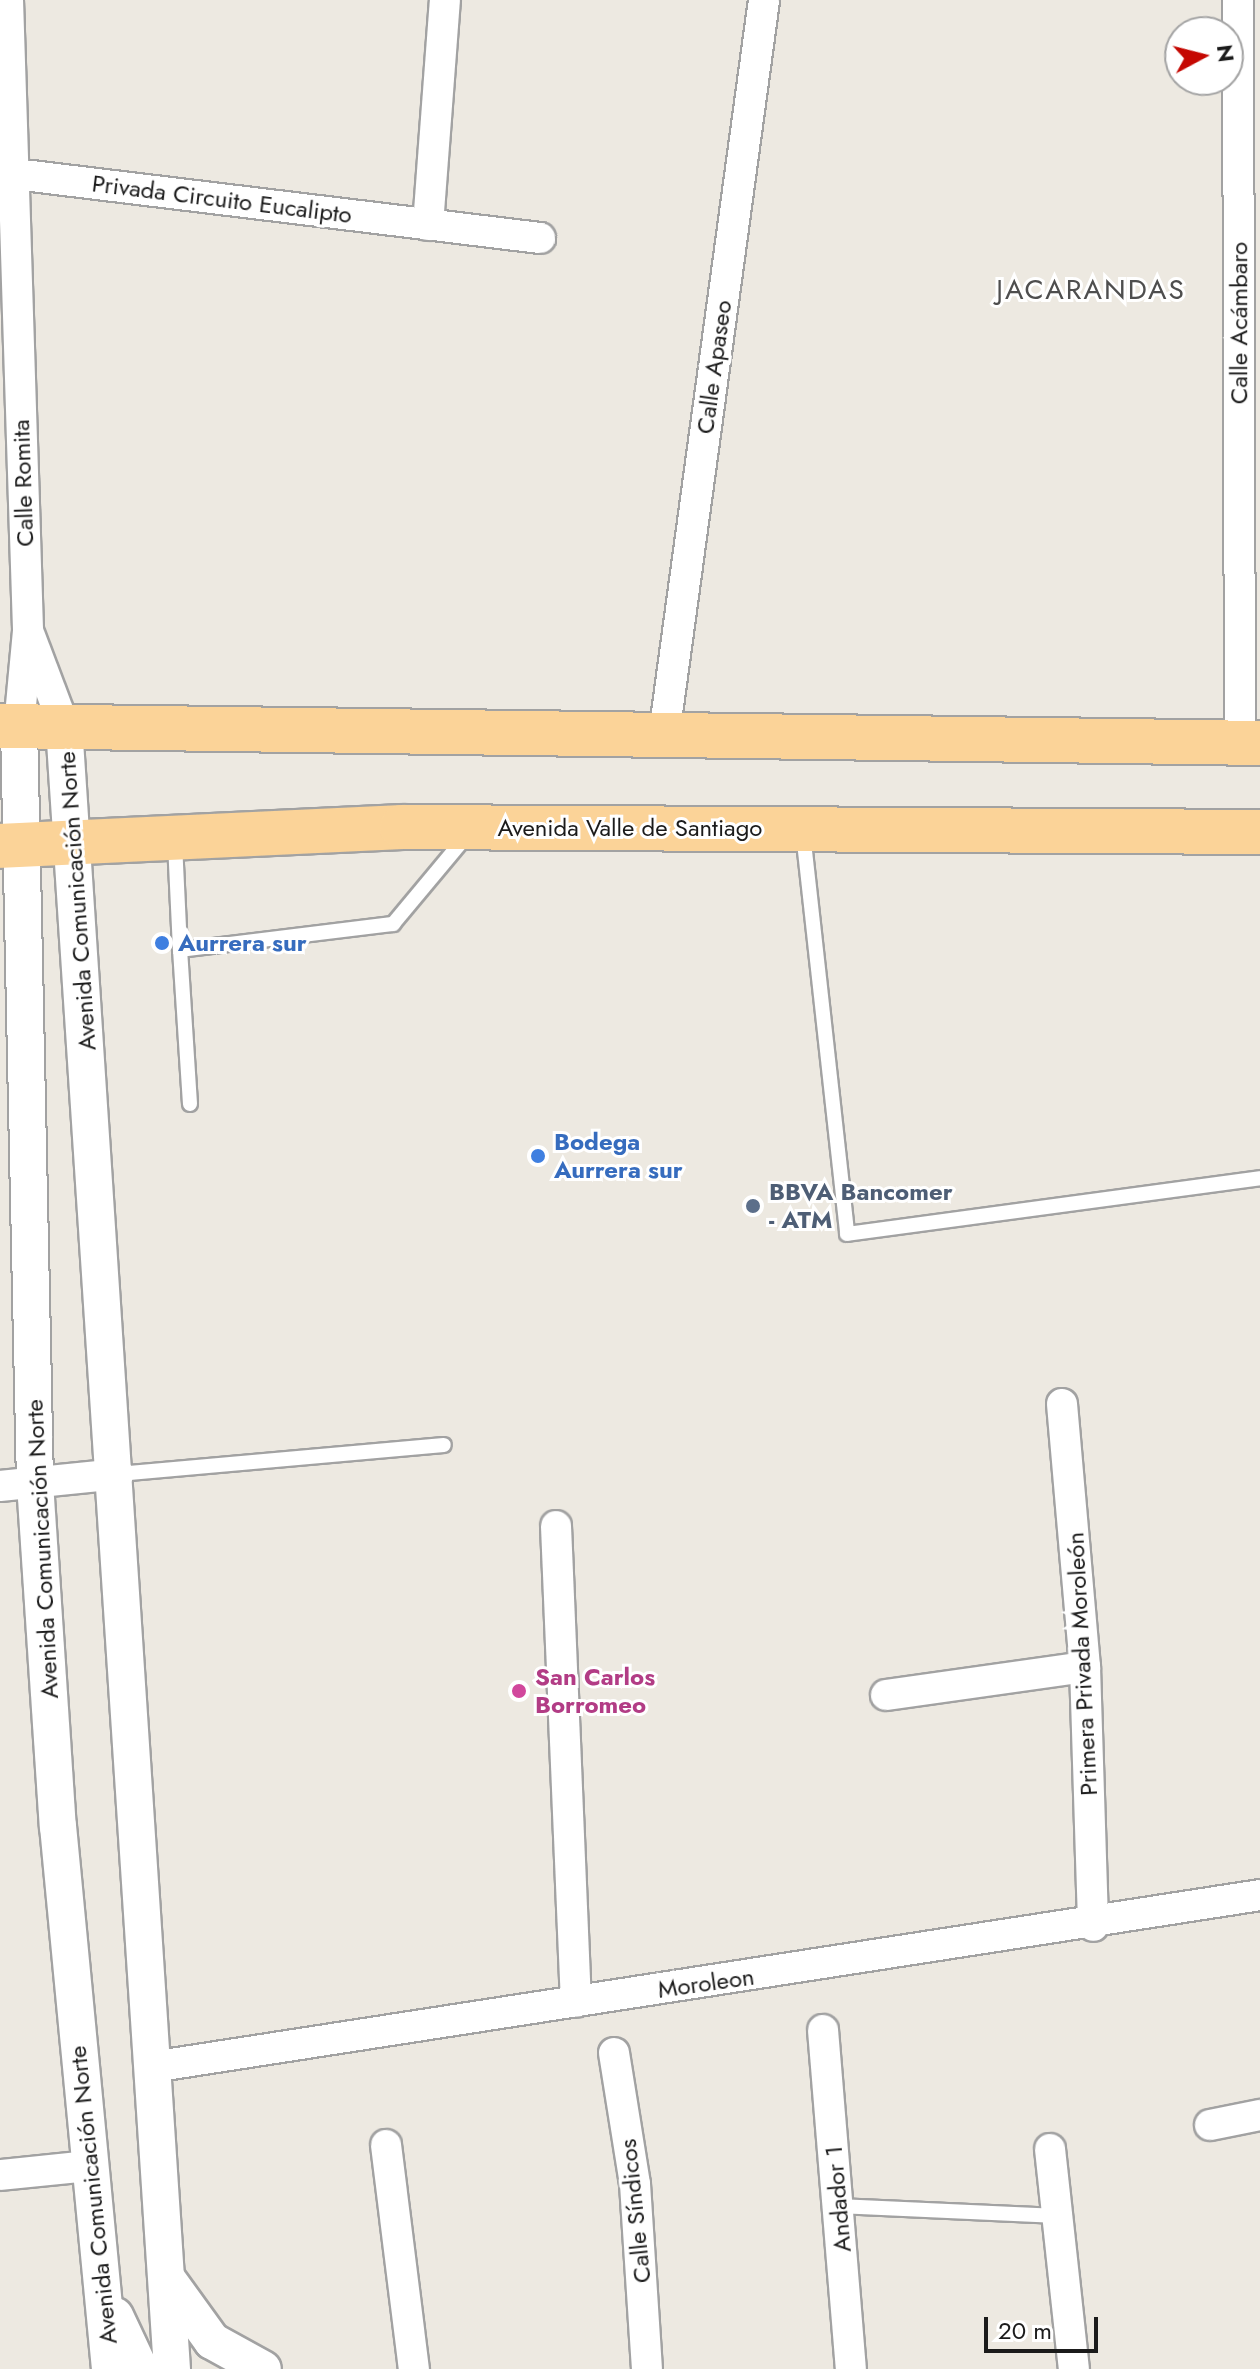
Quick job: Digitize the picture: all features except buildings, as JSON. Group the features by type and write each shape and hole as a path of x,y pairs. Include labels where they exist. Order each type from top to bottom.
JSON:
{"main road":[{"path":"10,726 1250,743"},
{"name":"Avenida Valle de Santiago","path":"11,846 74,847 473,827 1260,832"}],"street":[{"name":"Calle Romita","path":"8,0 28,631 10,726"},
{"path":"428,225 445,0"},
{"name":"Calle Apaseo","path":"664,735 764,0"},
{"name":"Calle Acámbaro","path":"1238,0 1250,743"},
{"name":"Privada Circuito Eucalipto","path":"15,174 540,238"},
{"name":"Calle Romita","path":"28,631 64,726"},
{"name":"Avenida Comunicación Norte","path":"10,726 11,846 35,1483 89,2166 110,2369"},
{"name":"Avenida Comunicación Norte","path":"64,726 118,1474 172,2369"},
{"name":"Primera Privada Moroleón","path":"1062,1404 1085,1667 1093,1926"},
{"path":"0,1486 118,1474"},
{"path":"556,1526 576,2002"},
{"path":"886,1695 1085,1667"},
{"name":"Moroleon","path":"152,2067 1093,1926 1260,1895"},
{"name":"Andador 1","path":"823,2030 851,2369"},
{"name":"Calle Síndicos","path":"614,2053 635,2184 647,2369"},
{"path":"1210,2125 1260,2115"},
{"path":"386,2145 414,2369"},
{"path":"1050,2149 1074,2369"},
{"path":"0,2175 89,2166"},
{"path":"99,2252 120,2331 140,2369"},
{"path":"165,2272 212,2341 263,2369"}],"lane":[{"path":"180,950 393,924 473,827"},
{"path":"803,829 847,1234 1260,1178"},
{"path":"175,840 190,1104"},
{"path":"118,1474 444,1445"},
{"path":"839,2206 1057,2216"}],"place":[{"name":"Aurrera sur","path":"162,943"},
{"name":"Bodega Aurrera sur","path":"538,1156"},
{"name":"BBVA Bancomer - ATM","path":"753,1206"},
{"name":"San Carlos Borromeo","path":"519,1691"}],"district":[{"name":"JACARANDAS","path":"1091,290"}]}
